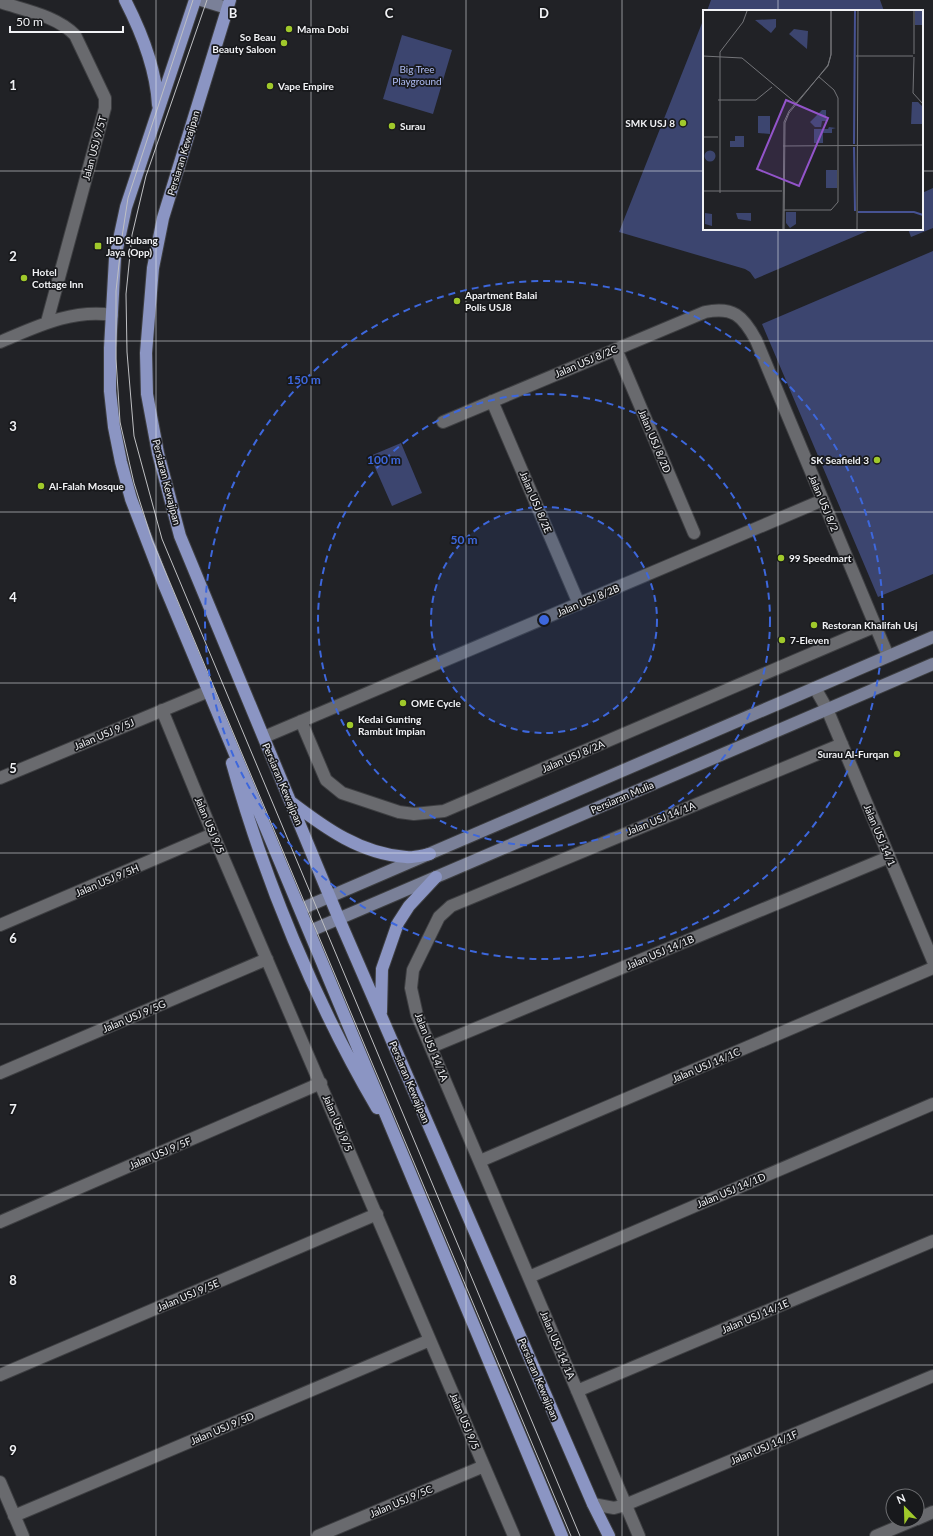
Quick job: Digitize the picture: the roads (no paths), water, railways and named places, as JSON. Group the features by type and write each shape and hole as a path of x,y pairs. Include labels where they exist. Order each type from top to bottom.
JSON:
{"main road":[{"path":"125,0 137,24 154,72 158,110"},
{"path":"195,0 126,207 115,258 110,391 114,427 121,462 131,499 220,718 562,1536"},
{"path":"201,0 229,4"},
{"name":"Persiaran Kewajipan","path":"229,4 163,218 153,268 148,308 146,353 147,394 158,453 180,536 339,919 593,1504 609,1536"},
{"path":"301,909 933,637"},
{"name":"Persiaran Mulia","path":"310,931 933,664"},
{"path":"220,718 245,810 274,891 314,984 358,1076 400,1149"},
{"path":"290,801 326,828 364,848 407,858 430,854"},
{"path":"381,1016 382,969 398,923 409,906 436,877"}],"street":[{"name":"Jalan USJ 9/5T","path":"0,2 54,21 69,28 76,35 105,98 105,108 47,322"},
{"name":"Jalan USJ 8/2C","path":"443,422 705,312 719,309 732,312"},
{"name":"Jalan USJ 8/2","path":"732,312 742,318 756,340 888,656"},
{"path":"0,342 47,322 88,313 112,315"},
{"name":"Jalan USJ 8/2D","path":"616,349 694,533"},
{"name":"Jalan USJ 8/2E","path":"492,401 579,604"},
{"name":"Jalan USJ 8/2B","path":"264,737 823,500"},
{"name":"Jalan USJ 8/2A","path":"301,721 326,780 342,793 399,812 414,814 444,811 876,626"},
{"name":"Jalan USJ 14/1","path":"815,688 827,709 933,961"},
{"name":"Jalan USJ 9/5J","path":"0,778 209,690"},
{"name":"Jalan USJ 9/5","path":"162,710 213,834 268,958 514,1536"},
{"name":"Jalan USJ 14/1A","path":"639,1536 418,1015 411,988 413,970 439,917 451,906 842,744"},
{"name":"Jalan USJ 9/5H","path":"0,925 213,834"},
{"name":"Jalan USJ 14/1B","path":"431,1047 889,858"},
{"name":"Jalan USJ 9/5G","path":"0,1073 268,958"},
{"name":"Jalan USJ 14/1C","path":"480,1161 933,968"},
{"name":"Jalan USJ 9/5F","path":"0,1222 321,1083"},
{"name":"Jalan USJ 14/1D","path":"529,1277 933,1104"},
{"name":"Jalan USJ 9/5E","path":"0,1375 377,1214"},
{"name":"Jalan USJ 14/1E","path":"577,1391 933,1241"},
{"name":"Jalan USJ 9/5D","path":"14,1516 430,1340"},
{"name":"Jalan USJ 14/1F","path":"593,1504 614,1508 625,1505 933,1376"},
{"name":"Jalan USJ 9/5C","path":"318,1536 484,1466"},
{"path":"0,1482 23,1536"},
{"path":"876,1536 895,1528"}],"tram line":[{"path":"193,0 128,198 122,237 116,291 116,359 120,422 134,483 152,540 571,1536"},
{"path":"207,0 146,176 132,235 126,294 127,352 134,436 162,539 580,1536"}],"place":[{"name":"Mama Dobi","path":"289,29"},
{"name":"So Beau Beauty Saloon","path":"284,43"},
{"name":"Vape Empire","path":"270,86"},
{"name":"SMK USJ 8","path":"683,123"},
{"name":"Surau","path":"392,126"},
{"name":"IPD Subang Jaya (Opp)","path":"98,246"},
{"name":"Hotel Cottage Inn","path":"24,278"},
{"name":"Apartment Balai Polis USJ8","path":"457,301"},
{"name":"SK Seafield 3","path":"877,460"},
{"name":"Al-Falah Mosque","path":"41,486"},
{"name":"99 Speedmart","path":"781,558"},
{"name":"Restoran Khalifah Usj","path":"814,625"},
{"name":"7-Eleven","path":"782,640"},
{"name":"OME Cycle","path":"403,703"},
{"name":"Kedai Gunting Rambut Impian","path":"350,725"},
{"name":"Surau Al-Furqan","path":"897,754"}],"park label":[{"name":"Big Tree Playground","path":"417,74"}]}
